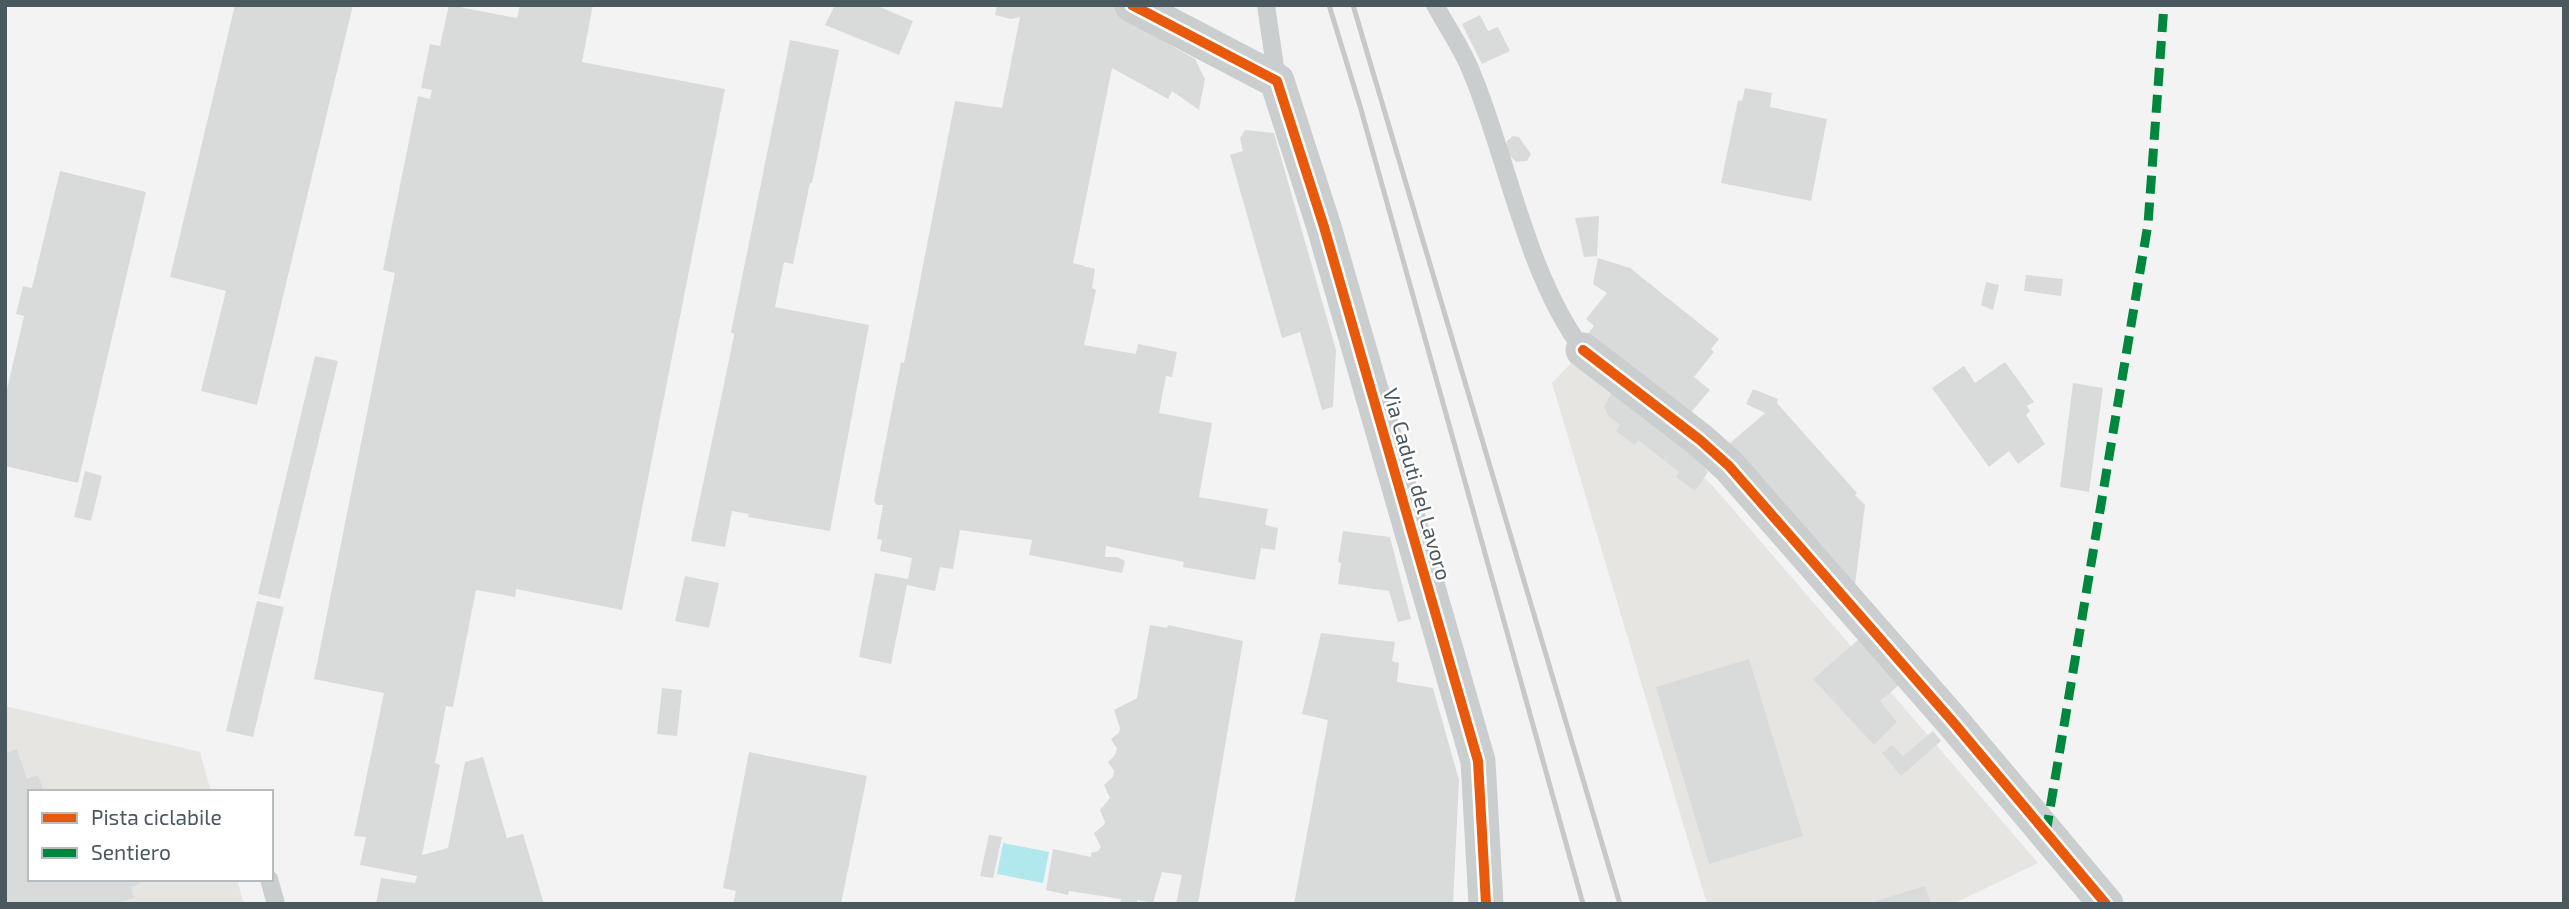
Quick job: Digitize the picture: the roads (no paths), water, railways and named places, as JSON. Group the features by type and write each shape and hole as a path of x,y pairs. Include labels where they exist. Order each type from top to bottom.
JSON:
{"street":[{"path":"1132,5 1276,81"},
{"name":"Via Caduti del Lavoro","path":"1276,81 1324,228 1478,761 1486,904"},
{"path":"1583,350 1700,440 1729,466 1953,722 2106,904"}],"lane":[{"path":"1266,5 1276,81"},
{"path":"1435,5 1471,69 1533,250 1564,325 1583,350"},
{"path":"270,881 276,904"}],"water":[{"path":"1003,843 1049,852 1043,883 997,874"}],"railway":[{"path":"1329,5 1360,106 1583,904"},
{"path":"1353,5 1620,904"}]}
